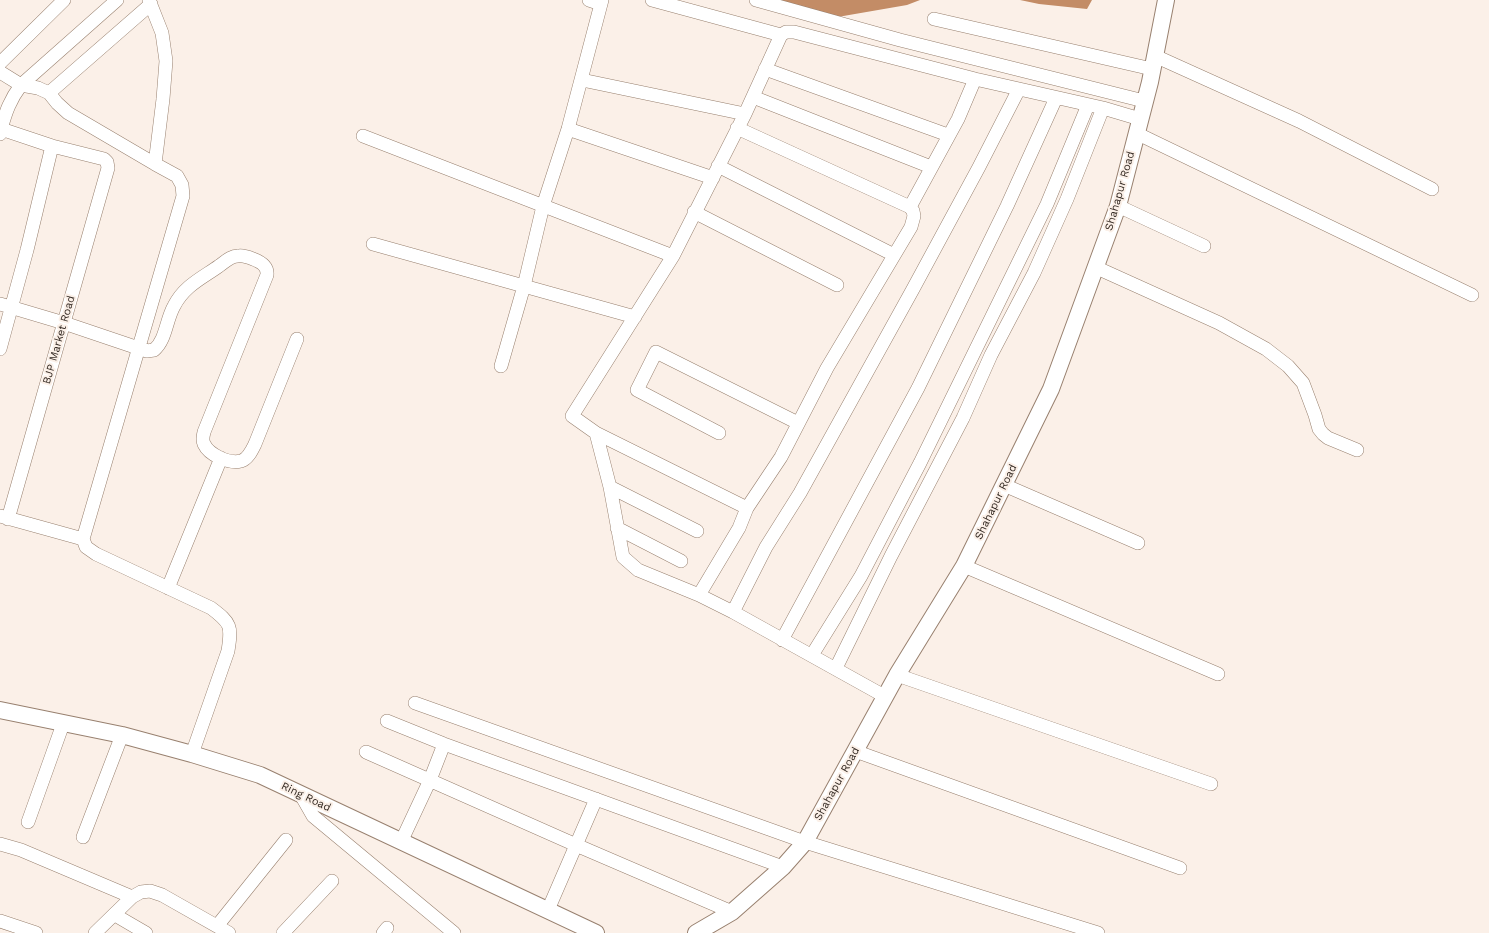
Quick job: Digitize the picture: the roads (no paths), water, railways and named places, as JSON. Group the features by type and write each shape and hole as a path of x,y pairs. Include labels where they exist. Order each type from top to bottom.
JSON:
{"main road":[{"name":"Shahapur Road","path":"696,933 732,912 783,867 805,842 897,675 964,566 1050,389 1118,206 1154,62 1166,0"},
{"name":"Ring Road","path":"0,710 122,735 192,754 260,775 596,933"}],"street":[{"path":"0,62 64,0"},
{"path":"0,349 6,306 52,146 1,132 8,105 13,95 21,85 117,0"},
{"path":"500,366 524,286 543,206 582,80 602,2 589,0"},
{"path":"652,0 781,35"},
{"path":"756,0 900,40 1144,100"},
{"path":"49,93 150,2 162,33 166,61 155,164"},
{"path":"934,19 1154,62 1299,121 1432,189"},
{"path":"747,508 596,433 572,416 673,256 745,114 781,35 786,32 794,32 975,79 1103,108 1472,295"},
{"path":"765,69 948,135"},
{"path":"0,72 21,85 38,88 49,93 68,113 177,176 182,185 183,196 83,538 86,547 96,554 210,608 224,618 229,626 230,635 228,651 192,754"},
{"path":"910,207 958,118 975,79"},
{"path":"582,80 745,114"},
{"path":"734,612 766,547 800,493 895,323 979,167 1019,88"},
{"path":"752,97 932,167"},
{"path":"782,640 918,388 1008,206 1056,98"},
{"path":"812,655 861,576 920,463 1037,223 1088,105"},
{"path":"836,668 891,556 963,418 991,355 1034,273 1067,199 1103,108"},
{"path":"699,595 739,528 747,508 781,457 827,368 911,227 914,216 910,207 737,128"},
{"path":"568,129 715,172 894,255"},
{"path":"363,136 673,256"},
{"name":"BJP Market Road","path":"4,517 64,323 108,168 108,162 104,159 52,146"},
{"path":"1118,206 1204,246"},
{"path":"694,212 837,285"},
{"path":"373,244 635,317"},
{"path":"6,306 64,323 147,351 154,350 161,342 174,306 181,294 198,279 229,258 247,256 259,261 266,266 268,270 267,275 204,432 203,439 205,446 211,452 221,458 233,461 242,461 249,454 255,444 297,339"},
{"path":"1095,267 1219,323 1266,349 1288,366 1303,382 1319,429 1323,434 1328,438 1357,450"},
{"path":"719,433 637,390 656,352 798,423"},
{"path":"596,433 610,487 623,557 638,570 699,595 734,612 886,697"},
{"path":"168,588 221,458"},
{"path":"1004,485 1138,544"},
{"path":"610,487 697,531"},
{"path":"4,517 83,538"},
{"path":"617,528 681,561"},
{"path":"964,566 1218,674"},
{"path":"897,675 1211,784"},
{"path":"415,703 805,842 1098,933"},
{"path":"387,721 444,744 783,867"},
{"path":"28,822 64,724"},
{"path":"83,837 122,735"},
{"path":"401,842 430,780 444,744"},
{"path":"855,751 1180,868"},
{"path":"366,752 732,912"},
{"path":"301,795 313,816 454,933"},
{"path":"548,910 596,799"},
{"path":"216,926 286,840"},
{"path":"0,844 21,850 132,897"},
{"path":"283,933 332,881"},
{"path":"95,933 132,897 141,892 150,891 162,895 230,933"},
{"path":"115,915 146,933"},
{"path":"0,921 36,933"}]}
